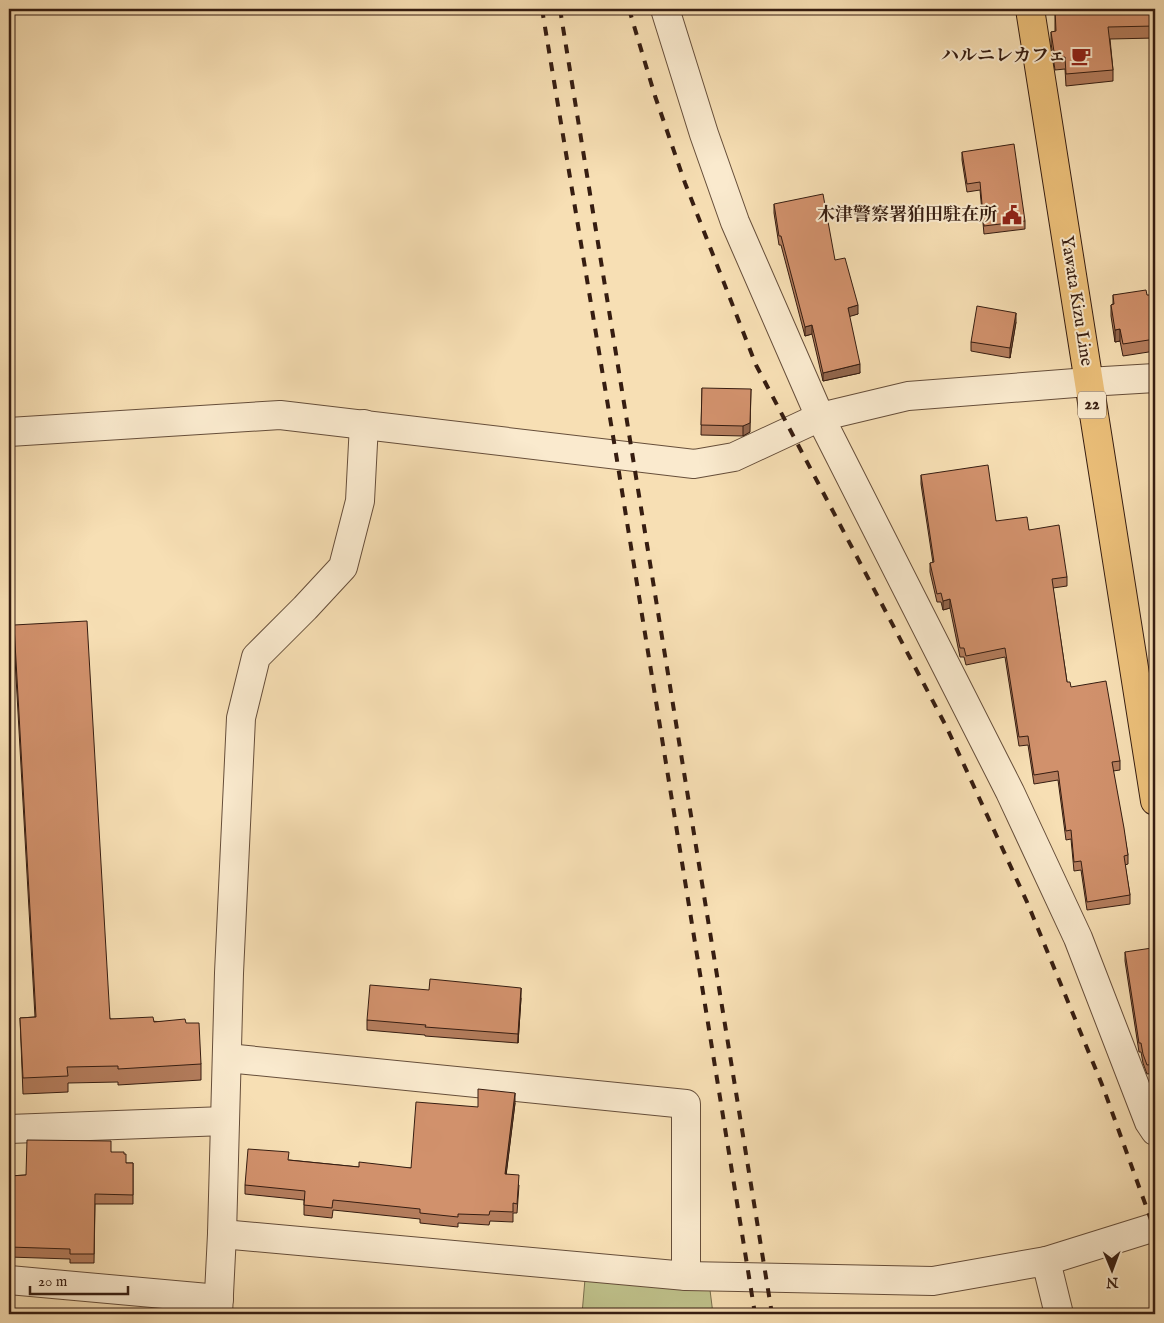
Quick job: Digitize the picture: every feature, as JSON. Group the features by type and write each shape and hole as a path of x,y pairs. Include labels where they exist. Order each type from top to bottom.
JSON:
{"main road":[{"name":"Yawata Kizu Line","path":"1030,9 1155,801"}],"street":[{"path":"665,9 704,134 735,222 820,417 1010,792 1078,938 1149,1122 1155,1131"},
{"path":"9,432 280,415 694,464 734,457 820,417 908,396 1155,378"},
{"path":"9,1280 219,1306 224,1122 228,1058 229,973 241,718 256,656 343,567 360,501 364,424"},
{"path":"228,1058 686,1104 686,1276"},
{"path":"9,1129 224,1122"},
{"path":"222,1234 686,1276 933,1281 1046,1261 1155,1227"},
{"path":"1046,1261 1059,1314"}],"green space":[{"path":"585,1279 710,1290 713,1314 582,1314"}],"building":[{"path":"1055,9 1155,9 1155,26 1108,27 1113,70 1066,74 1065,57 1055,58 1051,32 1056,31"},
{"path":"1014,144 1025,221 984,226 980,182 967,184 962,152"},
{"path":"823,194 835,260 845,258 858,305 848,308 860,364 823,373 812,325 805,327 781,236 779,236 774,204"},
{"path":"1146,290 1147,295 1151,295 1152,300 1155,299 1155,339 1123,344 1120,329 1115,330 1111,305 1114,304 1113,295"},
{"path":"977,306 1016,313 1010,348 971,342"},
{"path":"702,388 751,389 750,423 743,426 701,425"},
{"path":"988,465 996,521 1027,517 1029,530 1059,525 1067,577 1052,579 1067,682 1070,682 1071,687 1106,681 1120,761 1112,762 1128,855 1124,856 1130,895 1087,902 1081,861 1074,862 1071,830 1066,831 1058,771 1034,775 1028,736 1019,737 1005,648 966,656 964,648 960,648 950,599 943,601 941,593 937,594 930,563 934,562 921,475"},
{"path":"87,621 110,1019 153,1017 154,1022 185,1019 186,1023 199,1023 201,1064 118,1069 118,1066 67,1067 68,1076 23,1078 20,1018 36,1017 14,625"},
{"path":"1152,948 1155,969 1155,1064 1147,1065 1141,1043 1139,1043 1125,952"},
{"path":"430,979 521,988 518,1034 425,1027 426,1025 367,1020 370,985 429,990"},
{"path":"478,1089 515,1093 505,1174 519,1175 517,1204 513,1203 513,1212 490,1211 489,1215 458,1214 458,1217 420,1213 420,1209 333,1200 332,1208 304,1205 305,1191 245,1185 248,1149 289,1152 288,1160 359,1167 359,1162 411,1168 416,1102 478,1107"},
{"path":"27,1140 111,1141 111,1152 124,1152 126,1154 126,1163 133,1163 133,1195 95,1194 94,1254 70,1254 70,1249 9,1247 9,1176 26,1175"},
{"path":"21,1310 71,1314 20,1314"}],"railway":[{"path":"542,9 755,1314"},
{"path":"560,9 772,1314"},
{"path":"629,9 655,96 685,183 756,365 947,728 1027,902 1103,1087 1155,1231"}],"place":[{"name":"ハルニレカフェ","path":"1081,56"},
{"name":"木津警察署狛田駐在所","path":"1012,215"}]}
